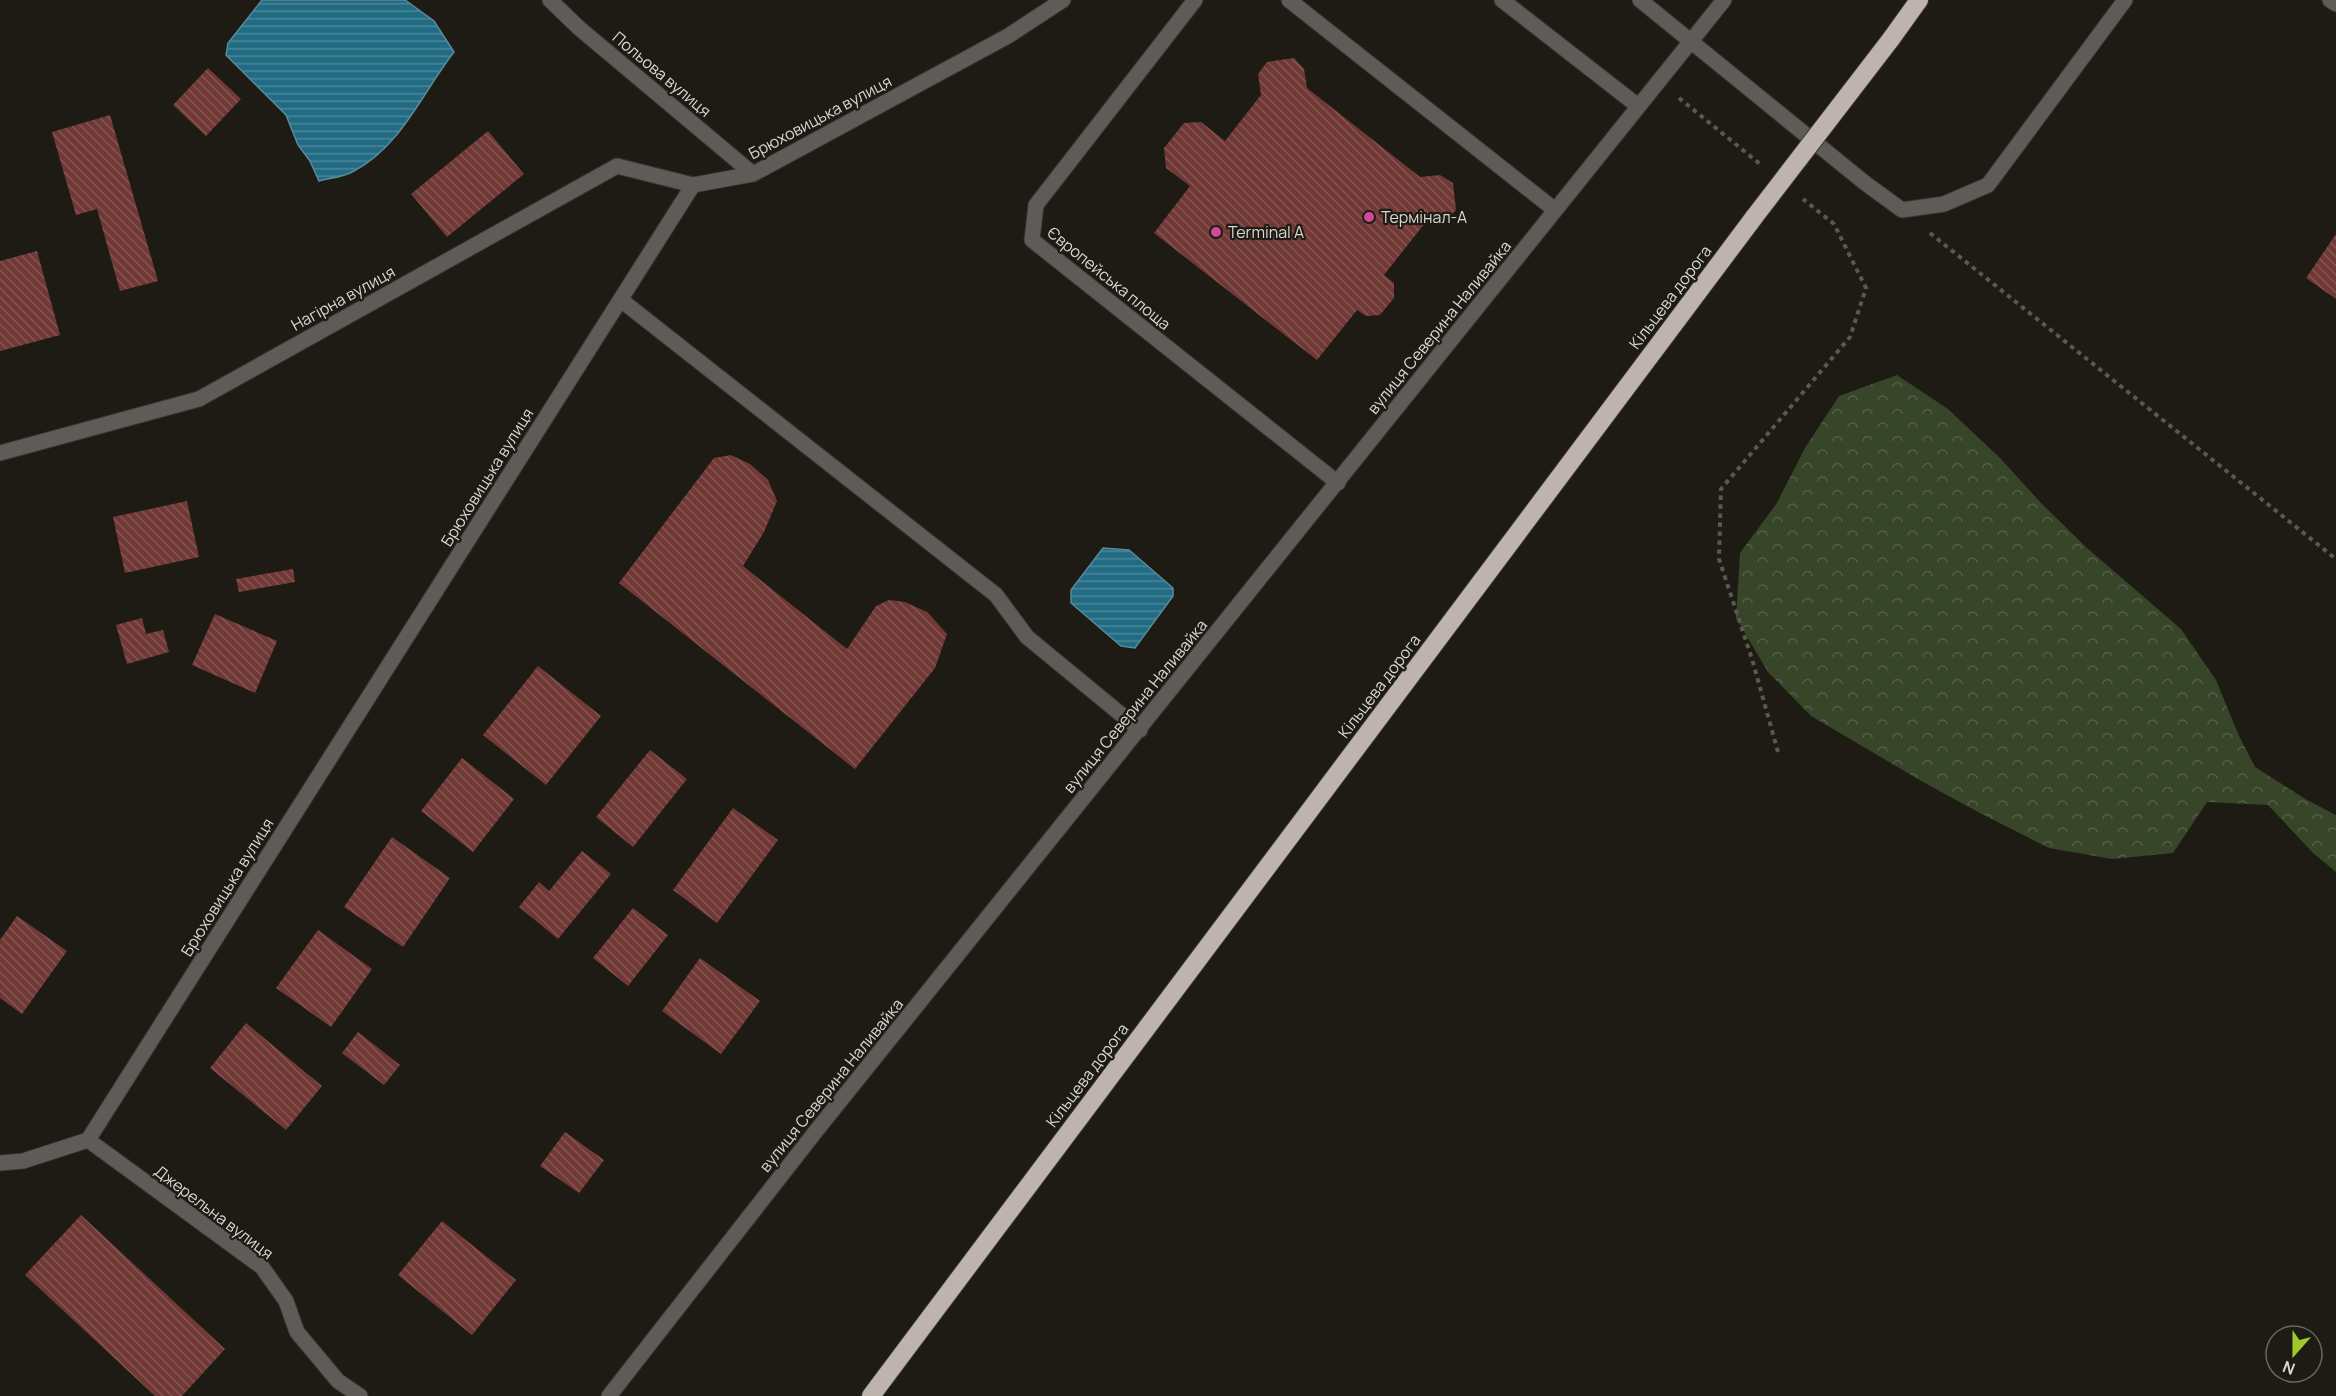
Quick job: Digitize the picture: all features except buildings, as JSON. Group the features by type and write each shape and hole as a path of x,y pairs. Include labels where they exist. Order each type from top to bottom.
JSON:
{"highway":[{"name":"Кільцева дорога","path":"871,1396 1919,0"}],"street":[{"name":"Польова вулиця","path":"550,0 579,28 753,174"},
{"name":"Брюховицька вулиця","path":"88,1140 693,185 753,174 1008,36 1063,0"},
{"name":"Європейська площа","path":"1195,0 1036,205 1032,240 1338,483"},
{"path":"1289,0 1555,210"},
{"path":"1502,0 1638,106"},
{"path":"1640,0 1865,183 1902,210 1944,204 1988,185 2125,0"},
{"name":"вулиця Северина Наливайка","path":"609,1396 816,1131 1724,0"},
{"path":"2330,0 2336,4"},
{"name":"Нагірна вулиця","path":"0,453 199,399 617,166 693,185"},
{"path":"621,300 996,595 1027,637 1140,730"},
{"path":"0,1164 23,1161 88,1140"},
{"name":"Джерельна вулиця","path":"88,1140 262,1267 286,1301 297,1332 338,1382 360,1396"}],"path":[{"path":"1658,81 1769,171"},
{"path":"1778,752 1752,659 1719,560 1721,489 1850,337 1866,288 1834,224 1797,194"},
{"path":"1902,210 2336,560"}],"green space":[{"path":"1897,375 1948,409 2000,458 2087,548 2181,629 2216,680 2239,736 2255,767 2307,800 2336,815 2336,872 2313,853 2268,805 2207,802 2173,853 2112,859 2049,848 1923,782 1811,716 1768,672 1736,618 1740,553 1777,503 1805,448 1839,396"}],"water":[{"path":"262,0 405,0 434,21 454,52 410,117 385,147 371,160 350,173 319,181 310,161 298,145 286,115 226,55 228,43"},
{"path":"1103,548 1129,550 1173,588 1173,596 1135,648 1121,646 1071,603 1071,590"}],"place":[{"name":"Термінал-А","path":"1369,217"},
{"name":"Terminal A","path":"1216,232"}]}
